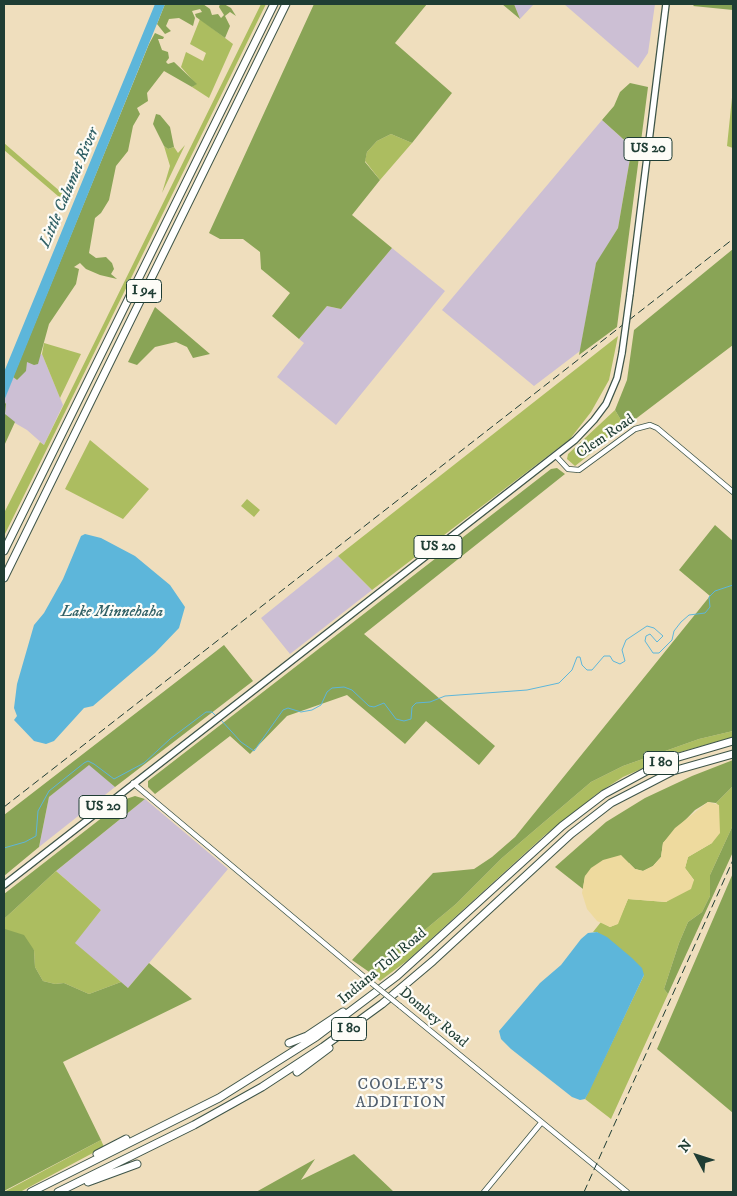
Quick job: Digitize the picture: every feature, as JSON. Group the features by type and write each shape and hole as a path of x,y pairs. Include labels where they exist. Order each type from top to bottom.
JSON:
{"highway":[{"name":"I 94","path":"4,551 274,4"},
{"name":"I 94","path":"4,578 286,4"},
{"name":"Indiana Toll Road","path":"30,1192 188,1114 254,1077 324,1031 397,976 556,831 604,794 665,761 733,741"},
{"name":"Indiana Toll Road","path":"58,1192 194,1125 262,1087 323,1047 382,1004 433,961 570,834 611,803 673,771 733,754"},
{"path":"288,1043 307,1036 397,976"},
{"path":"297,1072 365,1020 382,1004"},
{"path":"30,1192 126,1139"},
{"path":"65,1192 137,1164"}],"main road":[{"name":"US 20","path":"4,884 556,456 579,436 602,409 614,385 622,353 666,4"}],"street":[{"name":"Clem Road","path":"556,456 568,469 579,470 635,429 647,424 657,428 733,492"},
{"name":"Dombey Road","path":"133,784 541,1123 627,1192"},
{"path":"484,1192 541,1123"}],"shaded area":[{"path":"514,4 534,4 520,19"},
{"path":"564,4 655,4 648,53 638,68"},
{"path":"602,120 632,147 618,228 596,264 580,351 534,386 442,310"},
{"path":"392,248 445,291 336,425 277,377 304,343 299,339 327,306 341,309"},
{"path":"42,354 63,405 44,445 27,430 8,419 5,414 6,404 4,401 13,377 17,380 27,361"},
{"path":"338,556 372,590 290,654 261,618"},
{"path":"89,764 115,787 39,847 49,797"},
{"path":"145,799 228,869 128,988 74,943 101,910 56,871"}],"green space":[{"path":"165,4 203,4 210,9 212,15 218,14 221,18 224,15 219,7 220,4 224,4 231,8 236,16 230,12 225,16 230,26 225,38 196,17 195,14 202,12 200,9 192,11 195,18 193,26 179,18 169,19 166,26 171,31 165,34 157,24"},
{"path":"261,4 266,4 4,536 4,513 40,442 44,445"},
{"path":"314,4 427,4 395,43 452,93 412,143 391,134 377,141 367,152 365,162 380,180 352,215 392,248 341,309 327,306 299,339 272,316 290,293 261,269 260,252 243,239 220,239 209,233"},
{"path":"502,4 514,4 520,19"},
{"path":"695,4 733,4 733,10 693,6"},
{"path":"200,19 233,44 209,98 192,87 196,84 181,67 186,52 203,61 206,53 190,44"},
{"path":"155,33 164,37 163,39 158,39 162,50 168,52 169,58 166,62 168,64 174,62 197,84 192,87 164,71 147,93 148,101 137,108 140,114 133,126 128,151 116,166 109,200 101,213 95,218 89,253 96,258 106,257 112,263 114,269 111,274 117,279 86,269 80,263 74,267 79,269 76,284 49,324 38,364 34,365 27,362 26,371 17,380 13,377"},
{"path":"630,83 648,87 617,327 579,355 596,263 618,228 632,147 602,120 614,106 620,92"},
{"path":"733,88 733,148 727,146"},
{"path":"156,114 160,115 170,127 174,147 168,149 164,146 153,124"},
{"path":"391,134 412,143 380,180 365,161 367,152 377,141"},
{"path":"4,143 62,193 65,202 4,150"},
{"path":"185,145 162,193 170,166 164,146 168,149 174,147 178,153"},
{"path":"733,249 733,345 625,427 615,410 627,380 634,330"},
{"path":"155,307 210,354 193,358 187,347 176,342 155,347 137,365 128,362"},
{"path":"618,336 609,380 591,412 570,439 372,590 338,556"},
{"path":"44,343 81,354 60,398 42,354"},
{"path":"4,401 6,404 5,414 15,422 4,446"},
{"path":"615,410 625,427 575,466 567,459 568,454"},
{"path":"90,440 149,489 123,519 65,489"},
{"path":"557,468 565,474 364,634 495,746 479,765 426,721 405,744 347,695 287,716 250,754 230,736 155,794 148,787 148,781 551,469"},
{"path":"247,499 260,510 254,517 241,506"},
{"path":"715,525 733,541 733,731 699,739 623,766 591,782 502,858 456,904 372,974 352,960 433,873 474,869 492,857 515,837 710,596 679,570"},
{"path":"224,645 253,681 115,787 89,765 49,797 39,847 4,876 4,815"},
{"path":"733,731 733,737 677,753 623,777 598,793 545,835 408,960 380,981 372,974 456,904 502,858 591,782 623,766 699,739"},
{"path":"733,760 733,786 716,803 708,802 695,810 663,843 661,857 653,866 643,871 635,869 629,863 585,876 583,889 555,867 606,822 645,798 692,776"},
{"path":"733,786 733,825 710,875 710,896 702,912 688,922 664,989 668,994 611,1119 585,1099 644,975 597,932 593,932 601,922 610,927 617,924 628,899 666,902 694,880 685,868 688,857 712,843 719,806 716,803"},
{"path":"135,796 145,799 56,871 4,919 4,894 126,799"},
{"path":"733,825 733,852 668,994 664,989 679,943 688,922 702,912 710,896 710,875"},
{"path":"56,871 101,910 75,943 121,982 89,994 64,983 55,984 43,981 35,967 34,950 4,930 4,919"},
{"path":"733,873 733,1113 657,1049"},
{"path":"5,929 24,935 34,950 35,967 43,981 55,984 64,983 89,994 121,982 128,988 149,963 192,999 63,1062 101,1140 4,1191"},
{"path":"101,1140 104,1147 20,1192 4,1192"},
{"path":"354,1154 394,1192 256,1192 315,1159 301,1180"}],"sand":[{"path":"708,802 719,805 720,833 712,843 688,857 685,868 694,880 691,889 666,902 628,899 618,924 610,927 597,921 587,909 582,893 585,876 591,868 603,860 621,855 635,869 643,871 653,866 661,857 663,843 675,828"}],"water":[{"path":"155,4 165,4 4,401 4,372"},
{"name":"Lake Minnehaha","path":"85,534 101,538 135,556 170,585 185,607 179,628 155,653 93,706 84,708 54,741 46,744 34,741 14,720 17,716 14,708 17,684 34,625 44,613 63,579 81,536"},
{"path":"597,932 607,937 632,958 642,968 644,975 589,1092 585,1099 580,1100 572,1097 511,1049 501,1039 499,1031 540,983 561,965 581,939 588,933"}],"waterway":[{"path":"221,720 241,742 254,751 283,710 288,708 301,712 312,710 321,705 327,692 332,688 344,687 352,690 369,706 374,707 384,703 396,719 404,721 411,719 412,707 416,703 430,702 445,696 527,690 559,683 572,670 577,657 580,657 582,665 587,670 592,670 604,656 610,656 613,661 620,664 625,661 622,650 626,640 647,626 654,628 663,636 657,642 650,634 646,636 645,641 653,653 659,653 672,640 674,631 681,622 689,615 705,613 710,607 709,597 715,591 733,585"},
{"path":"4,848 25,842 36,836 38,811 49,791 84,763 88,761 94,764 114,779 144,763 170,739 206,712 212,712 216,716"}],"railway":[{"path":"4,807 733,239"},
{"path":"584,1192 733,860"}],"district":[{"name":"COOLEY’S ADDITION","path":"401,1095"}],"water label":[{"name":"Little Calumet River","path":"70,188"}]}
